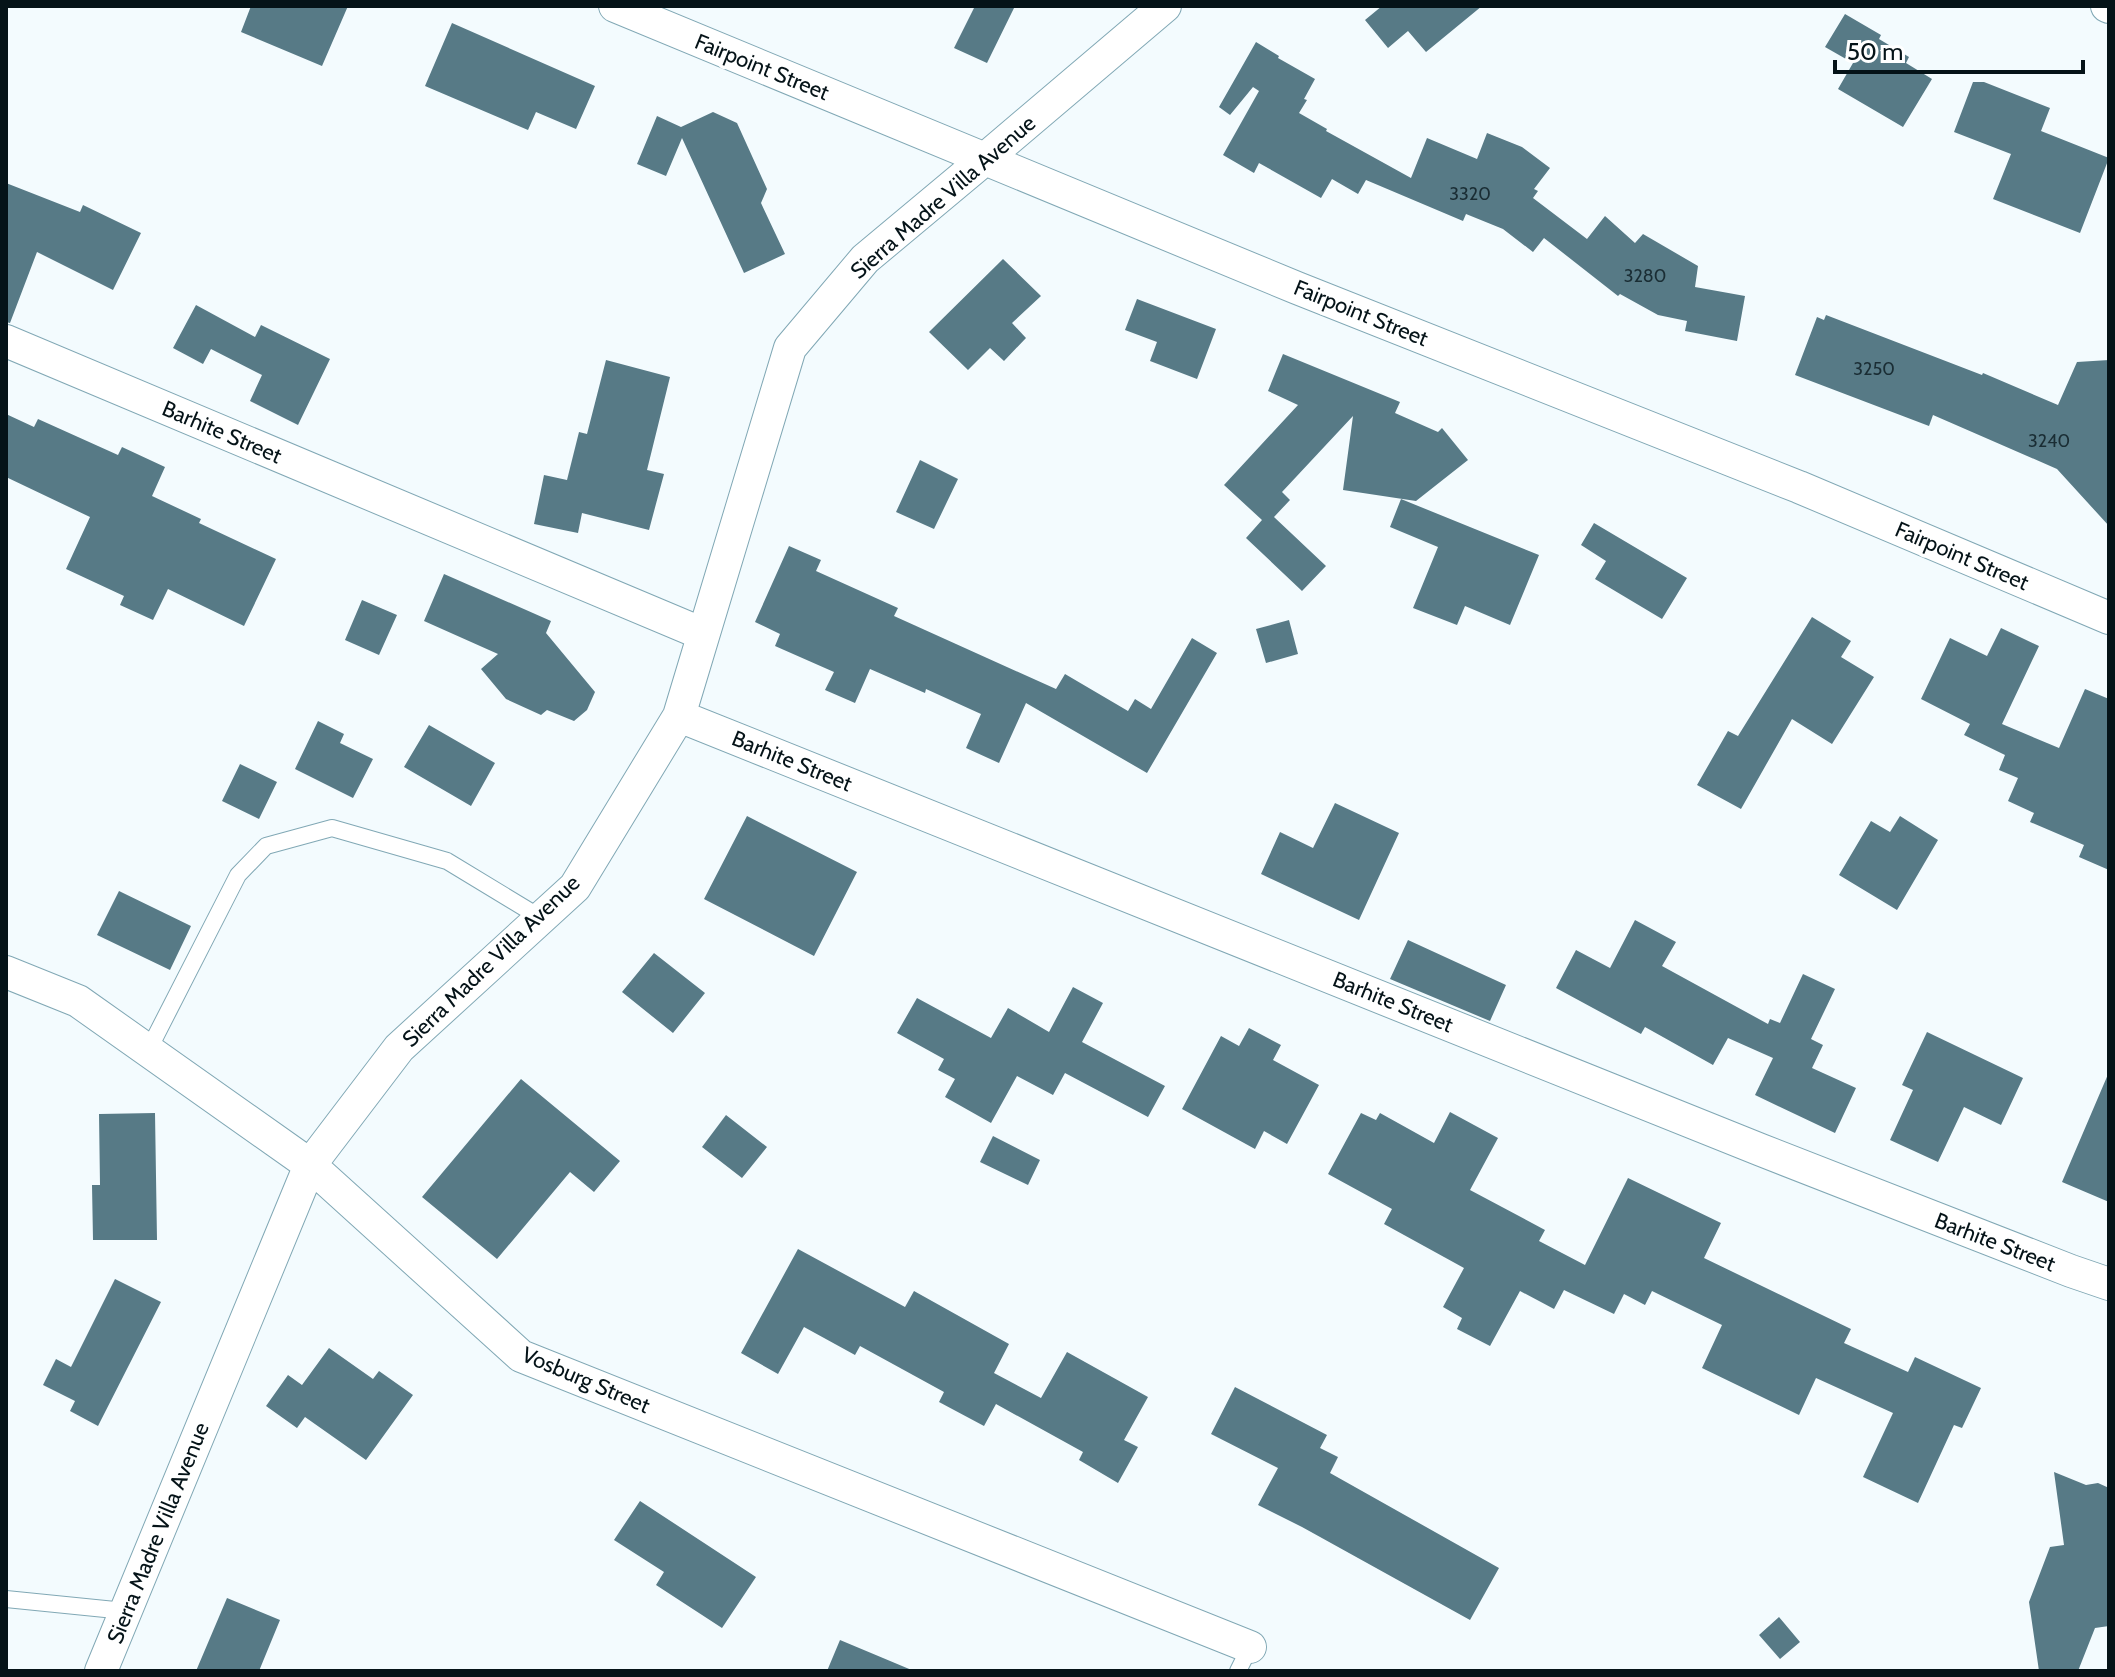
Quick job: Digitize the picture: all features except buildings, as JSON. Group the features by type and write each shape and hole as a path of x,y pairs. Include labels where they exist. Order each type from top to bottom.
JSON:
{"street":[{"name":"Fairpoint Street","path":"615,6 1297,288 1799,487 2109,618"},
{"name":"Sierra Madre Villa Avenue","path":"101,1671 310,1165 399,1048 575,887 679,716 790,348 865,259 1165,6"},
{"name":"Barhite Street","path":"6,341 703,634"},
{"name":"Barhite Street","path":"679,716 1761,1150 2109,1284"},
{"name":"Vosburg Street","path":"6,972 78,1001 310,1165 521,1356 1244,1659"}],"lane":[{"path":"148,1051 238,875 266,846 332,828 447,861 541,918"},
{"path":"6,1599 125,1611"}]}
